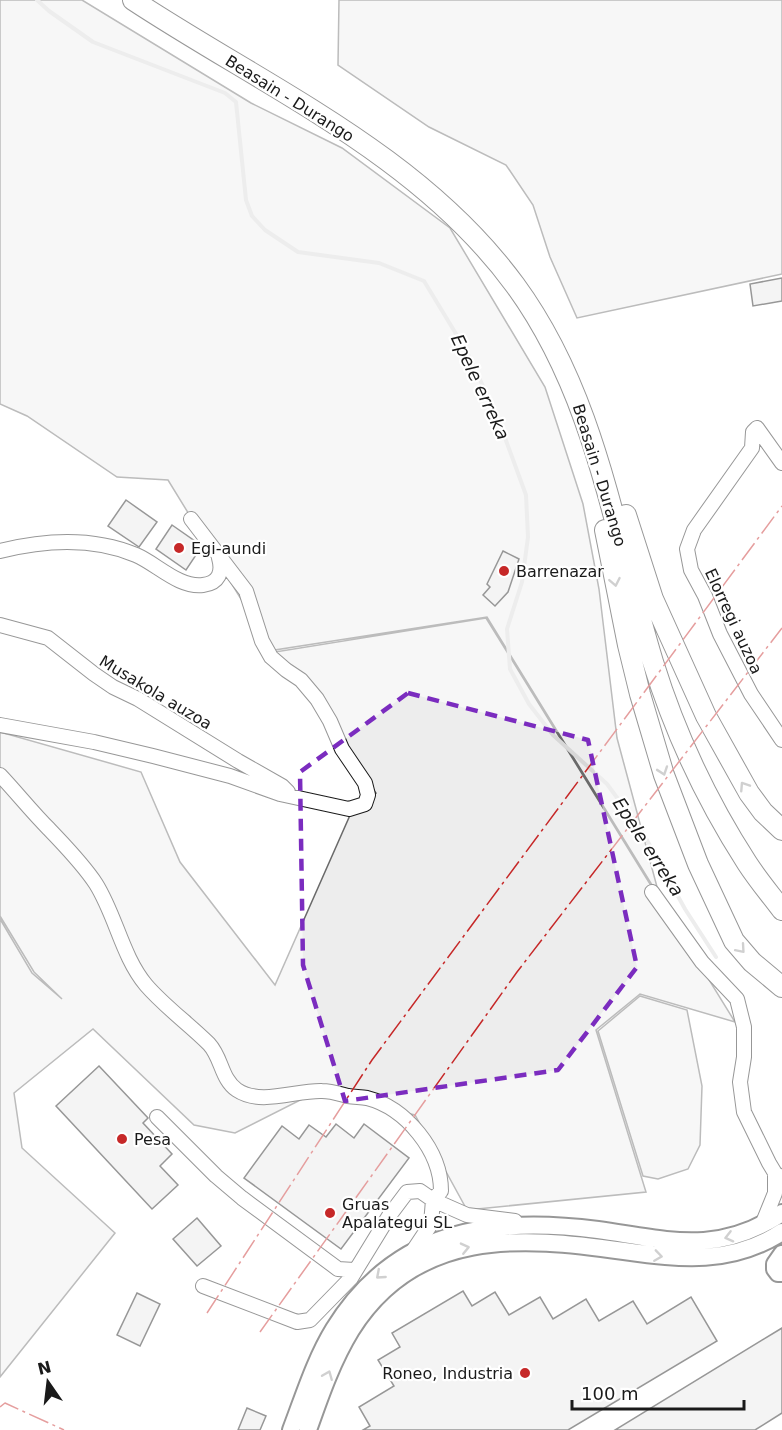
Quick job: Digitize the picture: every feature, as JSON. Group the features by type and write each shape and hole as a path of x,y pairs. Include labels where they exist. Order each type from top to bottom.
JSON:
{"highway":[{"name":"Beasain - Durango","path":"133,0 312,108 370,148 428,193 481,243 515,285 545,331 571,382 599,461 645,634 676,726 698,777 722,822 749,866 781,909"},
{"path":"571,382 600,434 653,598 687,678 737,774 762,812 782,830"},
{"path":"571,382 578,425 599,504 628,645 664,775 698,864 734,941 752,962 782,987"}],"main road":[{"path":"291,1430 334,1329 355,1300 378,1276 413,1251 432,1241 493,1227 538,1226 598,1230 669,1241 700,1242 727,1239 762,1226 782,1213"},
{"path":"308,1430 337,1355 357,1321 387,1287 411,1269 437,1256 466,1247 522,1242 563,1243 676,1258 702,1257 732,1253 782,1232"},
{"path":"782,1254 775,1264 775,1269 778,1273 782,1273"}],"street":[{"name":"Elorregi auzoa","path":"782,464 757,428 753,432 752,448 694,530 687,549 691,570 705,596 720,634 750,694 782,740"},
{"name":"Musakola auzoa","path":"0,725 94,742 230,776 280,794 349,809 365,804 368,795 365,783 342,749 317,699 301,680 271,657 261,641 246,591 191,519"},
{"path":"0,551 40,544 92,543 137,556 178,579 195,585 204,585 219,577 221,571 219,558"},
{"name":"Musakola auzoa","path":"0,625 48,638 94,675 282,786 292,796"},
{"path":"0,775 91,877 108,906 125,950 137,973 147,986 209,1045 216,1054 225,1077 233,1087 243,1093 259,1097 327,1091 367,1098 398,1113 425,1141 434,1158 441,1180 441,1191 433,1200 431,1224 413,1251"},
{"path":"652,892 697,956 736,999 744,1027 744,1057 740,1083 744,1112 779,1176 776,1192 762,1226"},
{"path":"157,1117 216,1176 242,1198 338,1269 354,1270"},
{"path":"203,1286 297,1322 310,1320 351,1278 354,1270 366,1256 407,1192 420,1191 433,1200 467,1215 538,1226"}],"highlighted area":[{"path":"408,693 588,740 637,967 558,1070 345,1101 303,965 300,772"}],"shaded area":[{"path":"0,0 82,0 251,103 342,148 450,228 545,387 583,504 599,589 617,738 660,898 487,617 275,650 274,653 168,480 117,477 27,416 0,404"},
{"path":"339,0 782,0 782,274 577,318 550,257 533,205 506,165 429,127 338,65"},
{"path":"486,618 735,1022 640,994 596,1030 646,1192 467,1210 415,1115 314,1093 235,1133 194,1125 93,1029 14,1093 22,1148 115,1233 0,1377 0,919 32,973 62,999 34,972 0,916 0,732 141,772 180,862 275,985 351,813 376,793 275,652"},
{"path":"640,996 687,1010 702,1086 700,1145 688,1169 658,1179 643,1176 598,1031"}],"building":[{"path":"782,278 782,301 753,306 750,284"},
{"path":"126,500 157,522 139,547 108,526"},
{"name":"Egi-aundi","path":"172,525 202,546 186,570 156,549"},
{"name":"Barrenazar","path":"503,551 519,559 508,592 495,606 483,595 490,587 487,584"},
{"name":"Pesa","path":"99,1066 148,1118 143,1123 172,1154 160,1166 178,1185 152,1209 56,1106"},
{"name":"Gruas Apalategui SL","path":"336,1124 354,1138 364,1124 409,1158 341,1249 244,1178 282,1126 299,1139 309,1125 326,1137"},
{"path":"197,1218 221,1246 197,1266 173,1239"},
{"name":"Roneo, Industria","path":"463,1291 472,1306 495,1292 509,1315 540,1297 553,1319 586,1299 599,1321 633,1301 647,1324 691,1297 717,1341 568,1430 363,1430 370,1426 359,1407 394,1386 378,1360 400,1347 392,1333"},
{"path":"137,1293 160,1304 140,1346 117,1335"},
{"path":"782,1328 782,1413 755,1430 615,1430"},
{"path":"247,1408 266,1416 260,1430 238,1430"}],"waterway":[{"name":"Epele erreka","path":"37,0 93,42 225,93 236,102 246,200 252,216 265,230 298,252 379,263 424,281 467,352 497,416 526,495 528,537 522,582 507,629 510,669 529,704 553,735 607,784 643,833 685,909 716,957"}],"power":[{"path":"207,1313 372,1060 782,506"},
{"path":"260,1332 517,972 782,628"},
{"path":"0,1407 5,1403 64,1430"}],"place":[{"name":"Egi-aundi","path":"179,548"},
{"name":"Barrenazar","path":"504,571"},
{"name":"Pesa","path":"122,1139"},
{"name":"Gruas Apalategui SL","path":"330,1213"},
{"name":"Roneo, Industria","path":"525,1373"}]}
